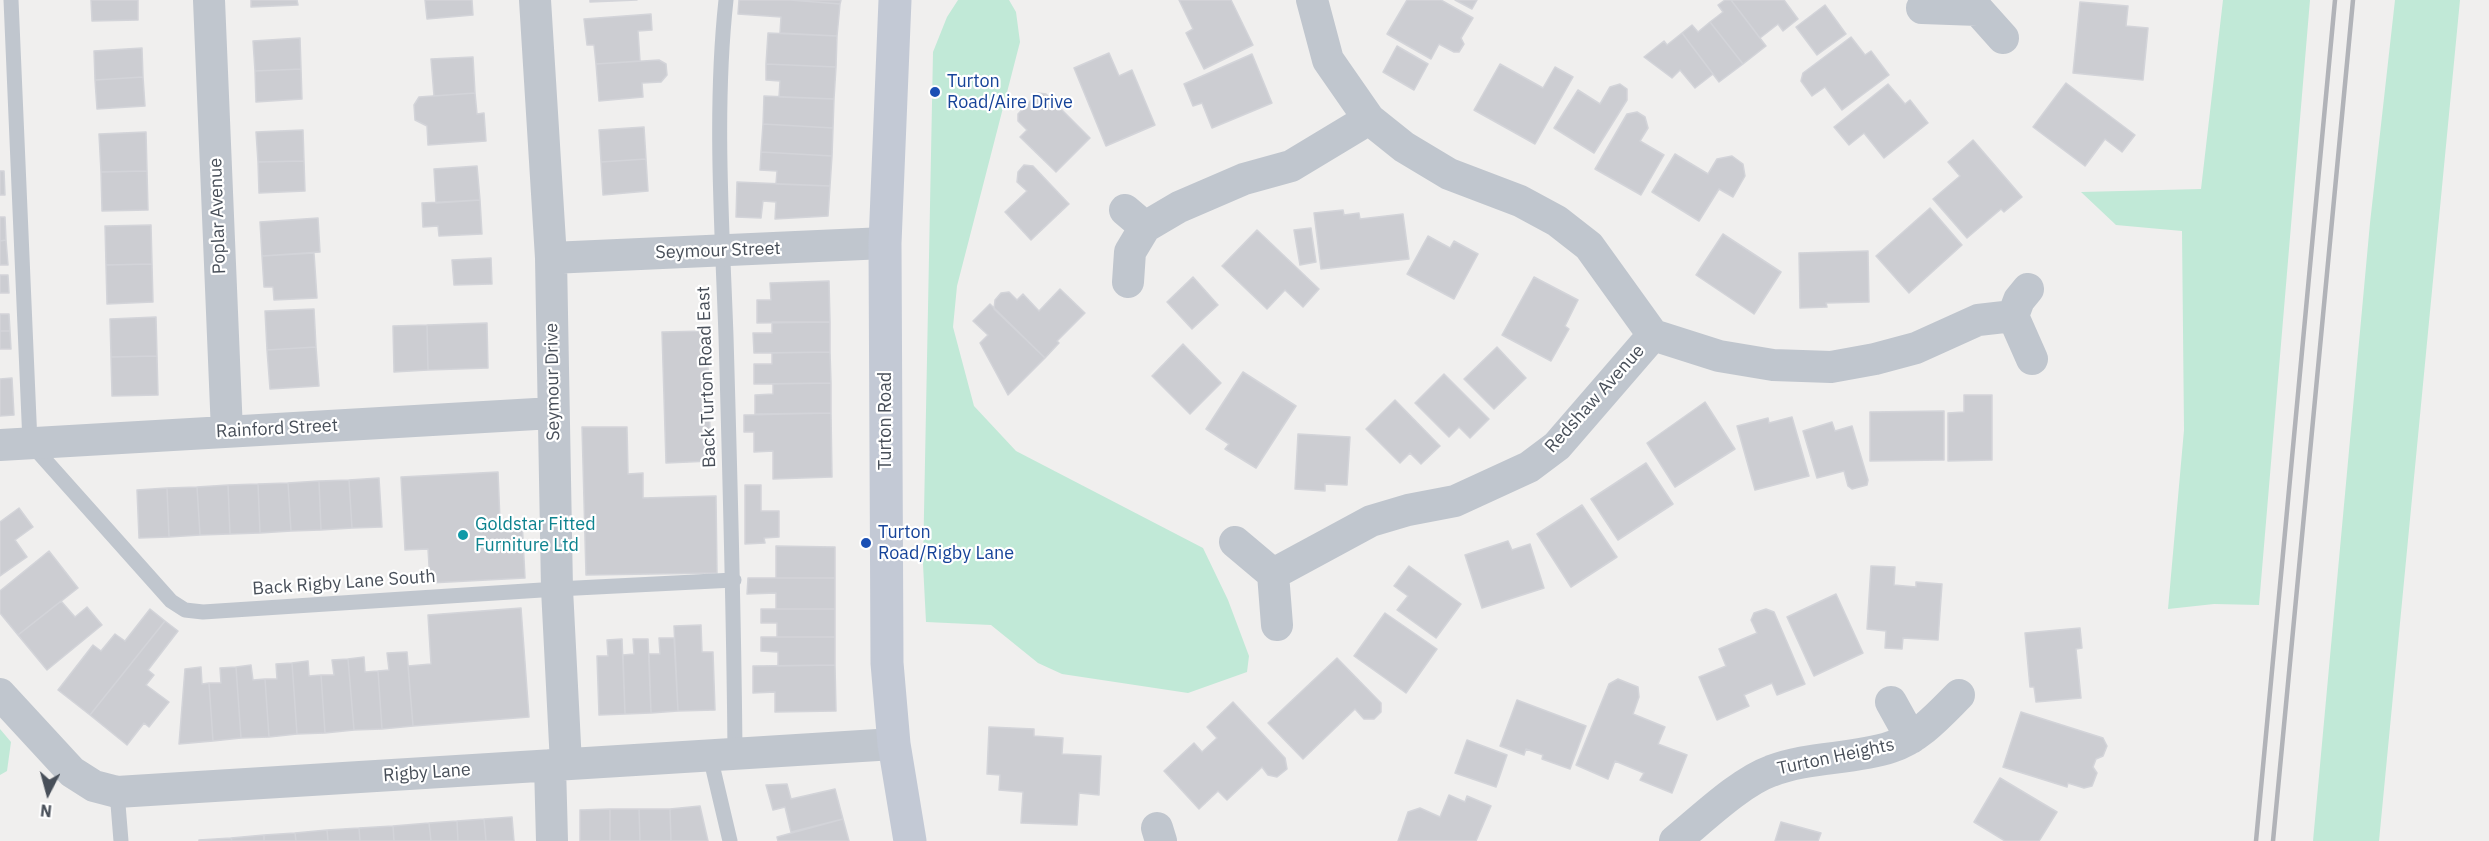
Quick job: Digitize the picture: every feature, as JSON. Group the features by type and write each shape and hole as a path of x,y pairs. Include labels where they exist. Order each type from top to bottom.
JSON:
{"main road":[{"name":"Turton Road","path":"896,0 885,243 887,663 894,744 910,841"}],"street":[{"name":"Poplar Avenue","path":"209,0 227,432"},
{"name":"Seymour Drive","path":"536,0 550,258 557,589 558,765 552,841"},
{"path":"1312,0 1328,60 1369,119 1404,147 1449,174 1520,201 1557,221 1589,246 1653,335 1719,356 1773,365 1831,367 1916,348 1978,320 2013,316"},
{"path":"1922,8 1980,5 2003,38"},
{"path":"1128,282 1135,218 1179,207 1244,179 1291,166 1369,119"},
{"name":"Seymour Street","path":"550,258 885,243"},
{"path":"2028,289 2019,300 2013,316 2032,359"},
{"name":"Redshaw Avenue","path":"1273,574 1371,521 1408,510 1455,501 1529,467 1557,447 1653,335"},
{"name":"Rainford Street","path":"15,444 553,413"},
{"path":"1235,542 1273,574 1276,625"},
{"name":"Rigby Lane","path":"0,694 72,772 94,786 117,792 894,744"},
{"name":"Turton Heights","path":"1675,841 1749,782 1769,771 1801,762 1845,757 1892,747 1927,727 1959,694"},
{"name":"Turton Heights","path":"1891,702 1911,738"}],"lane":[{"path":"11,0 15,444"},
{"name":"Back Turton Road East","path":"726,0 720,54 722,251 734,580 722,755 730,841"},
{"name":"Back Rigby Lane South","path":"15,444 171,601 185,610 203,612 734,580"},
{"path":"117,792 121,841"}],"green space":[{"path":"958,0 1009,0 1016,12 1020,42 957,286 953,327 974,406 1016,451 1203,548 1228,600 1249,656 1247,672 1188,693 1062,674 1038,663 991,625 926,622 923,564 933,52 947,17"},
{"path":"2223,0 2310,0 2259,605 2214,604 2168,609 2184,430 2182,231 2116,225 2081,192 2201,189"},
{"path":"2395,0 2460,0 2379,841 2313,841 2370,223"},
{"path":"0,729 11,742 7,771 0,775"}],"building":[{"path":"91,0 138,0 138,20 92,21"},
{"path":"251,0 297,0 298,5 251,7"},
{"path":"425,0 472,0 473,15 427,19"},
{"path":"590,0 637,0 590,2"},
{"path":"739,0 790,0 840,4 837,36 780,33 781,17 738,14"},
{"path":"790,0 841,0 840,4"},
{"path":"1179,0 1231,0 1253,45 1204,69 1186,33 1193,29"},
{"path":"1407,0 1441,0 1473,18 1461,38 1464,44 1459,52 1454,52 1439,44 1431,59 1387,34"},
{"path":"1455,0 1477,0 1472,9"},
{"path":"1725,0 1731,0 1766,46 1743,64 1710,22 1723,12 1718,5"},
{"path":"1731,0 1784,0 1798,19 1783,31 1778,24 1760,38"},
{"path":"2080,2 2128,6 2126,26 2148,28 2143,80 2073,73"},
{"path":"1825,5 1846,34 1817,55 1796,27"},
{"path":"651,14 652,30 638,31 640,61 596,64 594,45 587,45 584,19"},
{"path":"1710,22 1743,64 1719,82 1682,33 1692,25 1698,32"},
{"path":"768,33 837,36 836,67 766,64"},
{"path":"1682,33 1713,74 1695,88 1680,70 1672,78 1644,57 1664,41 1667,45"},
{"path":"1851,37 1865,55 1871,51 1889,75 1842,110 1825,87 1812,96 1801,81 1803,73"},
{"path":"300,38 301,69 255,71 253,41"},
{"path":"1397,46 1428,64 1414,90 1383,72"},
{"path":"142,48 143,77 95,80 94,51"},
{"path":"1109,53 1119,76 1132,70 1155,125 1106,146 1074,68"},
{"path":"1252,54 1272,103 1212,128 1202,103 1193,106 1184,84"},
{"path":"473,57 475,93 434,96 431,59"},
{"path":"659,60 666,64 667,75 661,82 642,83 643,97 599,101 596,64"},
{"path":"766,64 836,67 834,99 779,97 780,81 766,80"},
{"path":"1500,64 1543,88 1555,67 1573,77 1535,144 1474,110"},
{"path":"301,69 302,99 256,102 255,71"},
{"path":"143,77 145,106 97,109 95,80"},
{"path":"2066,83 2135,135 2122,152 2105,139 2085,166 2033,127"},
{"path":"1620,84 1627,89 1627,100 1594,153 1554,128 1578,90 1600,104 1610,87"},
{"path":"1888,84 1905,104 1910,100 1928,123 1884,158 1864,133 1849,145 1834,127"},
{"path":"475,93 477,114 484,113 486,141 428,145 427,126 415,120 414,105 419,97"},
{"path":"1038,93 1046,94 1090,138 1056,172 1020,137 1027,130 1018,121 1018,114"},
{"path":"764,96 834,99 833,128 763,124"},
{"path":"1637,112 1645,117 1648,128 1640,141 1664,155 1641,195 1595,169 1627,114"},
{"path":"763,124 833,128 832,156 761,152"},
{"path":"644,127 646,159 601,162 599,130"},
{"path":"303,130 304,161 258,162 256,132"},
{"path":"146,132 147,171 101,172 99,134"},
{"path":"1973,140 2022,197 2004,212 2001,209 1967,238 1933,199 1960,176 1948,162"},
{"path":"761,152 832,156 830,186 776,184 777,171 760,170"},
{"path":"1675,154 1708,174 1717,159 1732,156 1743,164 1745,176 1733,197 1719,189 1699,221 1652,192"},
{"path":"646,159 648,191 603,195 601,162"},
{"path":"304,161 305,191 259,193 258,162"},
{"path":"1024,165 1033,166 1069,204 1031,240 1005,212 1027,191 1017,182 1018,172"},
{"path":"477,166 480,200 436,203 434,169"},
{"path":"0,171 4,171 5,195 0,195"},
{"path":"147,171 148,210 102,211 101,172"},
{"path":"737,182 830,186 828,216 775,219 776,202 763,201 761,218 736,217"},
{"path":"480,200 482,234 439,236 438,226 423,227 422,203"},
{"path":"1930,208 1962,245 1909,293 1876,256"},
{"path":"1343,210 1344,215 1359,213 1360,219 1403,214 1409,259 1321,269 1314,213"},
{"path":"0,217 5,217 6,240 0,241"},
{"path":"318,218 320,252 262,256 260,222"},
{"path":"151,225 152,264 106,265 105,226"},
{"path":"1311,228 1316,262 1300,265 1294,230"},
{"path":"1257,230 1319,289 1303,307 1285,290 1267,309 1222,266"},
{"path":"1723,234 1781,272 1754,314 1696,275"},
{"path":"1428,236 1450,248 1454,241 1478,254 1454,299 1407,274"},
{"path":"6,240 8,265 0,265 0,241"},
{"path":"1868,251 1869,302 1826,303 1827,307 1800,308 1799,253"},
{"path":"314,253 317,298 274,300 273,287 264,287 262,256"},
{"path":"491,258 492,284 454,285 452,260"},
{"path":"152,264 153,302 107,304 106,265"},
{"path":"0,275 8,275 9,293 0,293"},
{"path":"1193,277 1218,305 1192,329 1167,302"},
{"path":"1534,277 1578,300 1565,326 1569,329 1551,361 1502,335"},
{"path":"829,281 830,322 757,323 757,300 771,300 770,283"},
{"path":"1060,289 1085,313 1057,341 1059,343 1045,358 994,309 995,300 1001,293 1009,292 1017,300 1023,294 1039,311"},
{"path":"990,304 1045,358 1008,395 980,343 988,335 973,321"},
{"path":"314,309 316,347 267,350 265,311"},
{"path":"0,314 9,314 10,331 0,331"},
{"path":"156,317 157,356 111,357 110,319"},
{"path":"772,322 830,322 830,352 754,353 753,333 772,333"},
{"path":"487,323 488,368 428,370 427,325"},
{"path":"427,325 428,370 394,372 393,326"},
{"path":"0,331 10,331 11,349 0,349"},
{"path":"707,331 711,461 666,463 662,332"},
{"path":"1183,344 1221,383 1190,414 1152,376"},
{"path":"316,347 319,386 270,389 267,350"},
{"path":"1497,347 1526,378 1494,409 1464,379"},
{"path":"830,352 831,383 754,384 754,364 772,364 772,353"},
{"path":"157,356 158,395 112,396 111,357"},
{"path":"1243,372 1296,406 1256,468 1225,449 1229,444 1206,429"},
{"path":"1444,374 1489,419 1470,438 1459,427 1449,437 1415,403"},
{"path":"12,378 14,415 0,416 0,379"},
{"path":"831,383 831,413 755,414 755,395 773,394 773,384"},
{"path":"1964,395 1992,395 1992,460 1948,461 1948,413 1964,412"},
{"path":"1395,400 1440,446 1421,464 1410,453 1400,463 1366,429"},
{"path":"1705,402 1735,449 1675,487 1647,443"},
{"path":"1944,411 1944,460 1870,461 1870,412"},
{"path":"831,413 832,477 773,479 773,451 754,452 754,432 744,432 744,415"},
{"path":"1792,417 1809,476 1755,490 1737,426 1768,418 1769,423"},
{"path":"1832,422 1835,431 1852,426 1868,480 1867,485 1852,489 1848,486 1844,471 1817,478 1803,431"},
{"path":"582,427 627,427 628,474 643,473 643,498 716,496 717,573 586,575"},
{"path":"1298,434 1350,437 1347,485 1325,484 1325,491 1295,489"},
{"path":"1646,463 1673,504 1618,540 1591,499"},
{"name":"Goldstar Fitted Furniture Ltd","path":"498,472 500,521 522,520 525,578 430,583 428,549 405,550 401,477"},
{"path":"379,478 382,527 352,528 349,480"},
{"path":"349,480 352,528 321,530 319,481"},
{"path":"319,481 321,530 291,531 288,483"},
{"path":"288,483 291,531 260,533 258,484"},
{"path":"258,484 260,533 230,534 228,485"},
{"path":"228,485 230,534 200,535 197,487"},
{"path":"745,485 761,485 761,511 779,511 779,537 764,538 765,543 745,544"},
{"path":"197,487 200,535 169,537 167,488"},
{"path":"167,488 169,537 139,538 137,490"},
{"path":"1582,505 1617,557 1571,587 1537,534"},
{"path":"19,508 33,527 15,540 27,557 0,576 0,522"},
{"path":"1508,541 1512,550 1530,544 1544,588 1482,608 1465,555"},
{"path":"776,546 835,547 835,578 776,578"},
{"path":"49,551 78,588 18,635 0,613 0,591"},
{"path":"1409,566 1461,604 1436,638 1397,610 1408,596 1394,586"},
{"path":"1871,566 1895,567 1894,585 1916,587 1916,582 1942,584 1938,640 1903,638 1902,649 1885,648 1886,631 1867,629"},
{"path":"748,578 835,578 835,609 776,609 776,593 747,594"},
{"path":"1836,594 1863,653 1814,676 1787,617"},
{"path":"61,601 75,617 87,607 102,625 47,670 18,635"},
{"path":"521,608 529,717 413,726 408,666 431,664 428,615"},
{"path":"150,609 165,621 90,715 58,690 93,645 101,651 115,634 125,641"},
{"path":"761,609 835,609 835,637 777,637 777,623 761,623"},
{"path":"1766,609 1774,612 1805,684 1777,695 1772,683 1744,695 1749,706 1717,720 1699,677 1726,666 1719,649 1757,633 1751,620 1754,613"},
{"path":"1385,613 1437,649 1406,693 1354,656"},
{"path":"165,621 178,631 148,670 154,675 146,685 169,702 149,727 144,723 127,745 90,715"},
{"path":"701,625 702,652 713,652 715,710 678,711 674,626"},
{"path":"2080,628 2082,648 2076,649 2081,698 2036,702 2034,687 2030,687 2025,633"},
{"path":"761,637 835,637 835,665 778,666 778,652 761,651"},
{"path":"659,638 674,638 678,711 651,713 649,654 660,654"},
{"path":"622,639 625,714 599,715 597,656 608,656 607,640"},
{"path":"633,639 648,639 651,713 625,714 623,655 634,654"},
{"path":"407,652 413,726 382,729 378,671 389,670 387,653"},
{"path":"364,657 365,672 378,671 382,729 354,730 348,659"},
{"path":"1337,658 1381,703 1381,712 1374,719 1364,719 1355,709 1303,759 1268,723"},
{"path":"348,659 354,730 325,733 321,675 334,675 332,660"},
{"path":"308,661 309,676 321,675 325,733 297,734 292,663"},
{"path":"292,663 297,734 269,737 265,679 277,679 276,664"},
{"path":"251,665 253,680 265,679 269,737 241,738 236,667"},
{"path":"835,665 836,711 775,712 775,692 753,693 753,666"},
{"path":"201,667 202,684 209,683 213,741 179,744 185,669"},
{"path":"236,667 241,738 213,741 209,683 221,683 220,668"},
{"path":"1618,679 1638,687 1639,697 1633,714 1665,727 1658,744 1687,755 1672,793 1640,780 1644,773 1615,761 1608,779 1576,765 1609,684"},
{"path":"1517,700 1586,726 1570,769 1542,759 1543,755 1526,749 1524,755 1500,746"},
{"path":"1233,702 1285,758 1287,769 1277,777 1268,775 1262,767 1227,800 1218,791 1199,809 1164,771 1194,743 1202,752 1217,738 1207,727"},
{"path":"2021,712 2103,738 2107,746 2103,756 2096,759 2093,767 2097,773 2092,786 2084,788 2068,783 2067,787 2003,767"},
{"path":"989,727 1034,729 1034,736 1063,738 1062,754 1101,756 1099,795 1079,793 1077,825 1021,823 1023,792 999,790 1000,775 987,774"},
{"path":"1467,740 1507,755 1496,787 1455,773"},
{"path":"2000,778 2057,812 2039,841 2005,841 1974,822"},
{"path":"787,784 791,799 835,789 843,819 791,832 785,807 773,810 766,785"},
{"path":"1449,795 1465,802 1467,796 1491,806 1476,841 1398,841 1408,812 1420,808 1440,817"},
{"path":"700,806 708,841 671,841 670,809"},
{"path":"610,809 639,809 640,841 610,841"},
{"path":"610,809 610,841 580,841 580,810"},
{"path":"639,809 670,809 671,841 640,841"},
{"path":"512,817 514,841 486,841 484,819"},
{"path":"484,819 486,841 458,841 457,821"},
{"path":"843,819 849,841 778,841 777,837"},
{"path":"457,821 458,841 431,841 429,823"},
{"path":"1781,822 1821,833 1818,841 1775,841"},
{"path":"429,823 431,841 394,841 393,826"},
{"path":"393,826 394,841 360,841 359,828"},
{"path":"359,828 360,841 328,841 327,830"},
{"path":"327,830 328,841 296,841 295,833"},
{"path":"295,833 296,841 264,841 264,835"},
{"path":"264,835 264,841 232,841 231,838"},
{"path":"231,838 232,841 199,841 199,840"}],"railway":[{"path":"2256,841 2335,0"},
{"path":"2273,841 2353,0"}],"place":[{"name":"Turton Road/Aire Drive","path":"935,92"},
{"name":"Goldstar Fitted Furniture Ltd","path":"463,535"},
{"name":"Turton Road/Rigby Lane","path":"866,543"}]}
